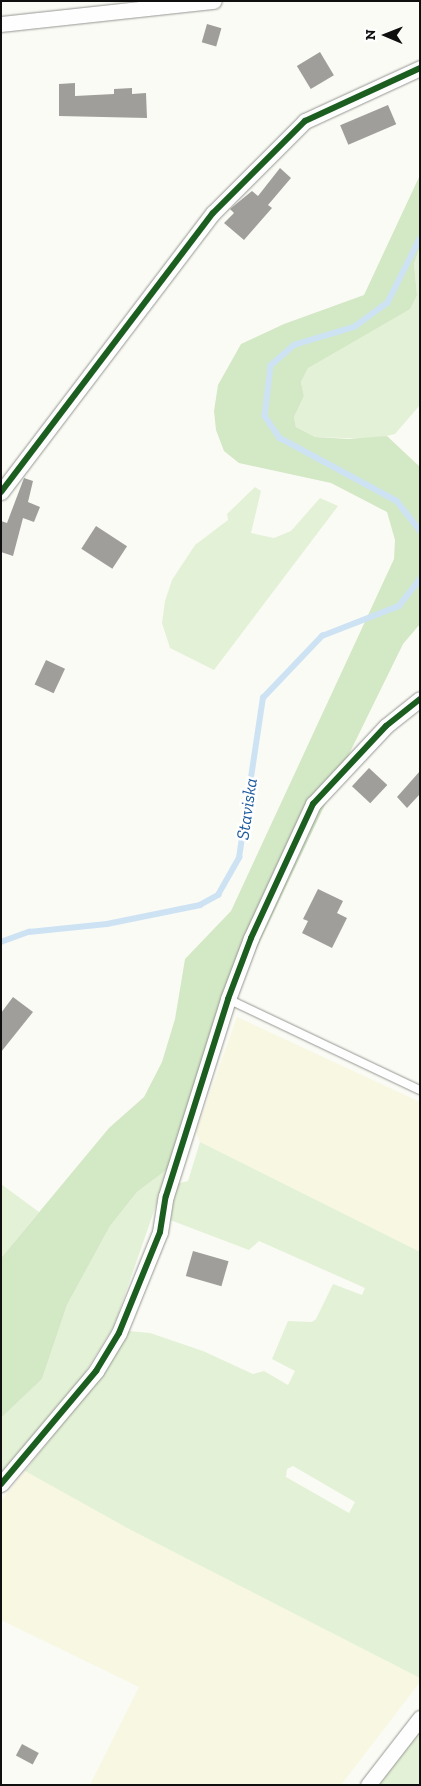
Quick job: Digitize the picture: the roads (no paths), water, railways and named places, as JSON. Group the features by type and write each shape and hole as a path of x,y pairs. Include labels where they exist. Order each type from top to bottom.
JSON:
{"street":[{"path":"1,24 214,1"},
{"path":"1,492 219,207 305,121 420,68"},
{"path":"1,1484 96,1371 119,1333 160,1232 166,1196 228,999 251,938 313,804 386,726 420,699"},
{"path":"368,1785 420,1718"}],"lane":[{"path":"228,999 420,1090"}],"waterway":[{"name":"Staviska","path":"420,239 388,303 355,327 295,345 271,366 265,416 280,438 397,501 420,530"},
{"name":"Staviska","path":"1,942 29,932 107,924 200,905 218,895 239,858 263,698 322,636 399,606 420,579"}]}
